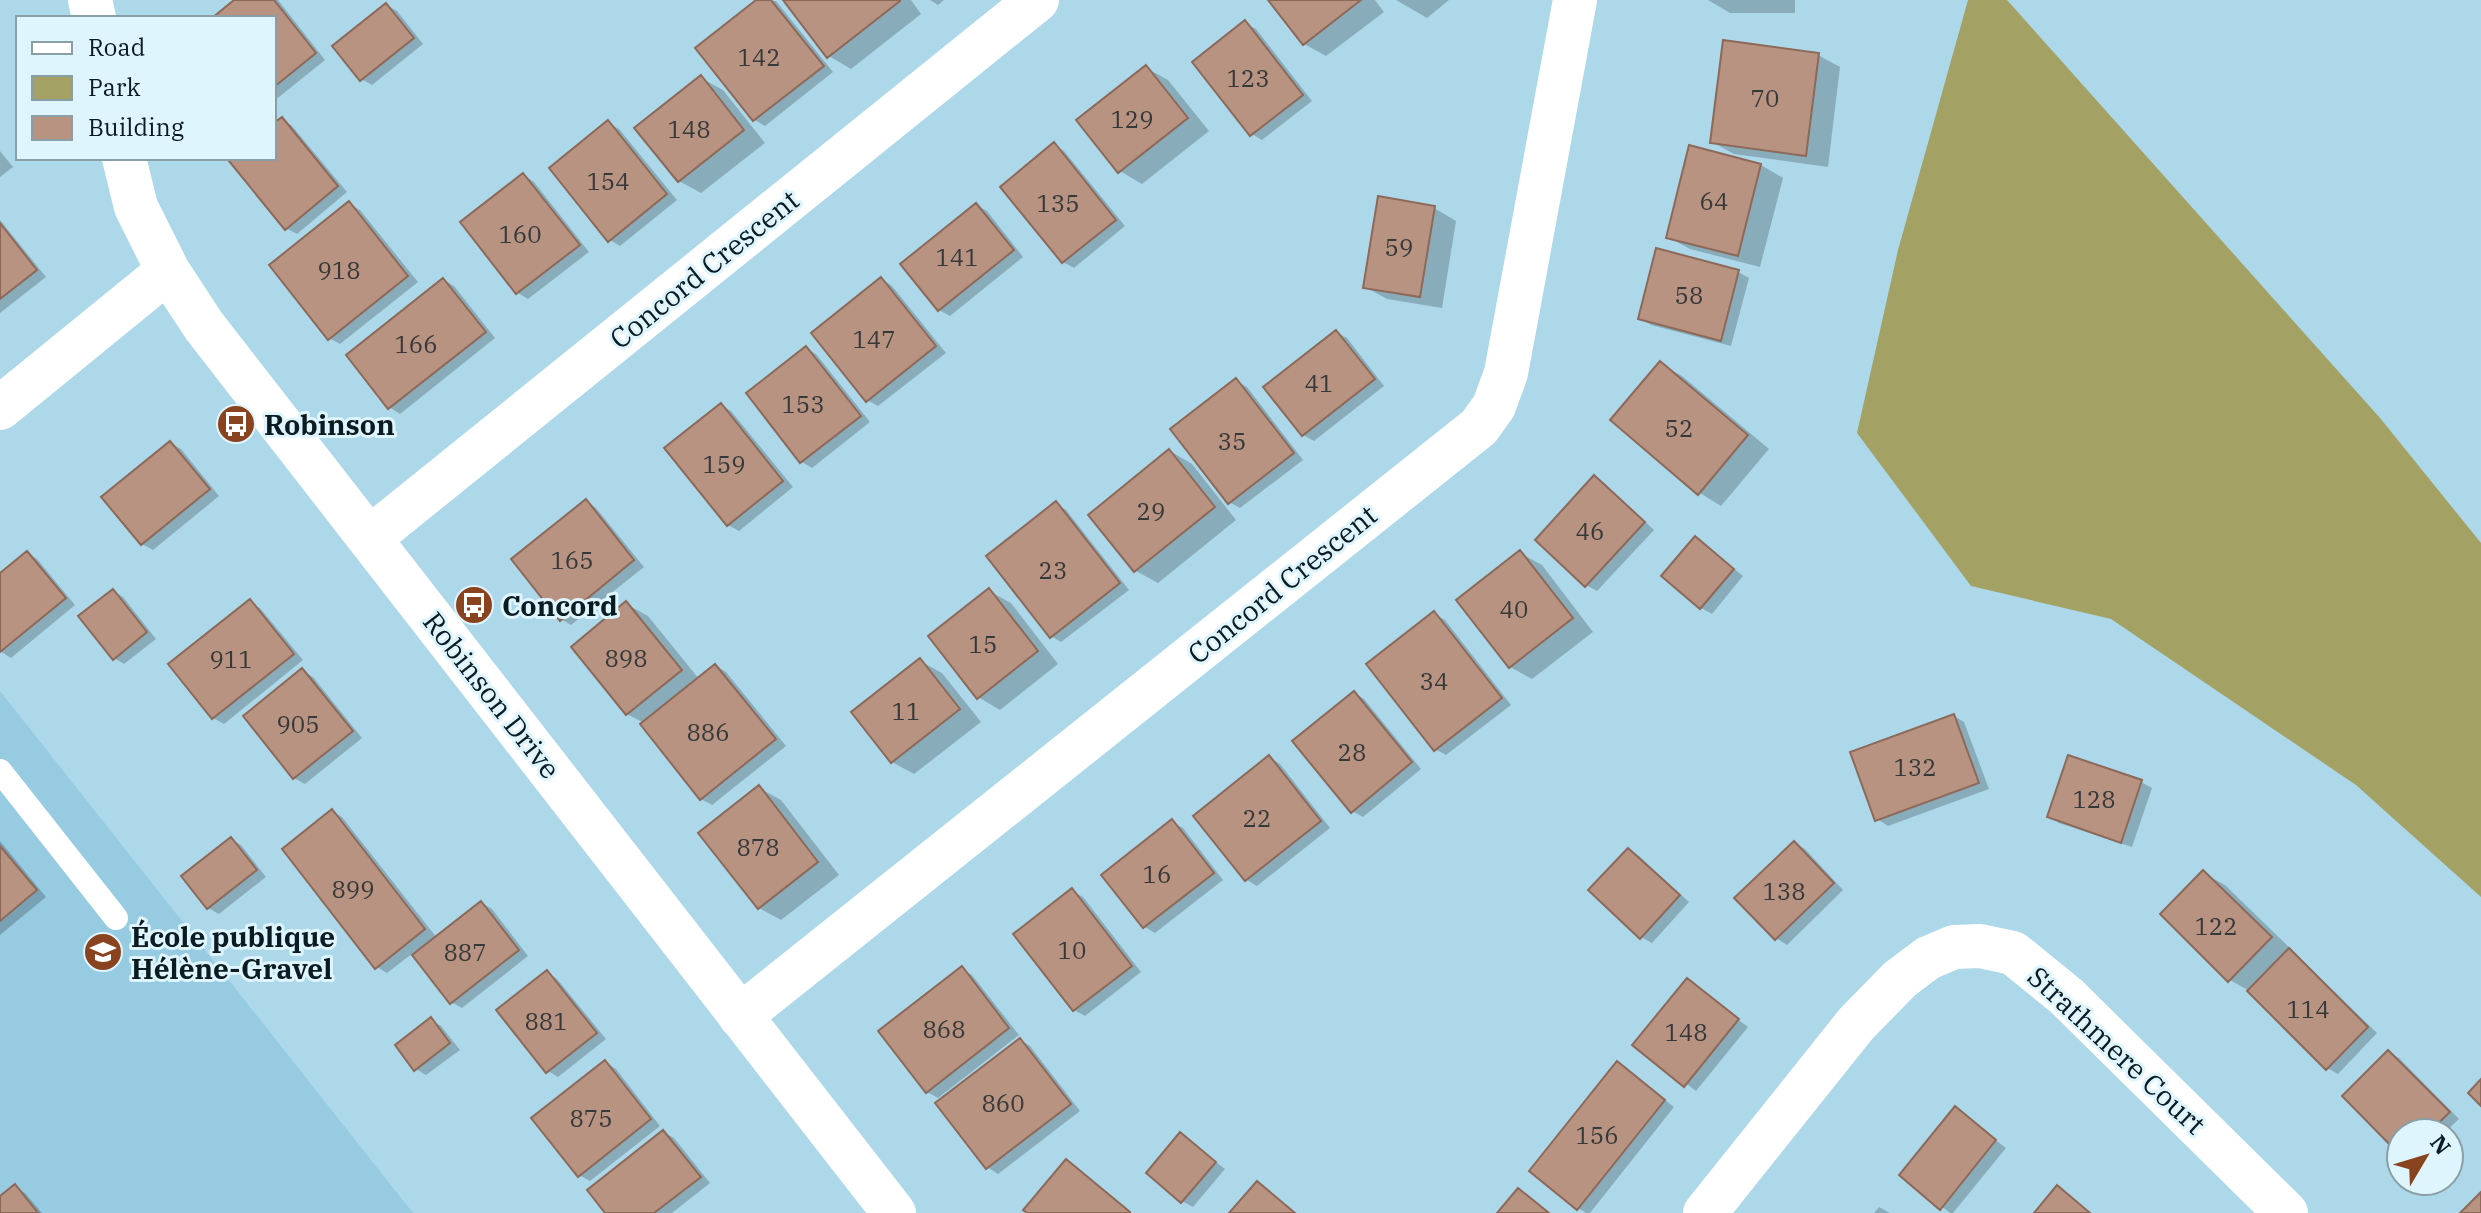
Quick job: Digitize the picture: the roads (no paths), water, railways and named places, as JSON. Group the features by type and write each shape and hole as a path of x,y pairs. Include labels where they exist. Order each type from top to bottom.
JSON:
{"street":[{"name":"Concord Crescent","path":"371,537 1037,0"},
{"name":"Concord Crescent","path":"740,1016 1479,427 1494,406 1506,373 1575,0"},
{"name":"Robinson Drive","path":"124,160 136,207 168,271 204,326 894,1213"},
{"path":"0,408 168,271"},
{"name":"Strathmere Court","path":"1705,1213 1856,1024 1900,979 1928,958 1954,947 1980,946 2013,953 2066,996 2286,1213"}],"lane":[{"path":"0,771 116,918"}],"place":[{"name":"Robinson","path":"236,424"},
{"name":"Concord","path":"474,605"},
{"name":"École publique Hélène-Gravel","path":"103,952"}]}
